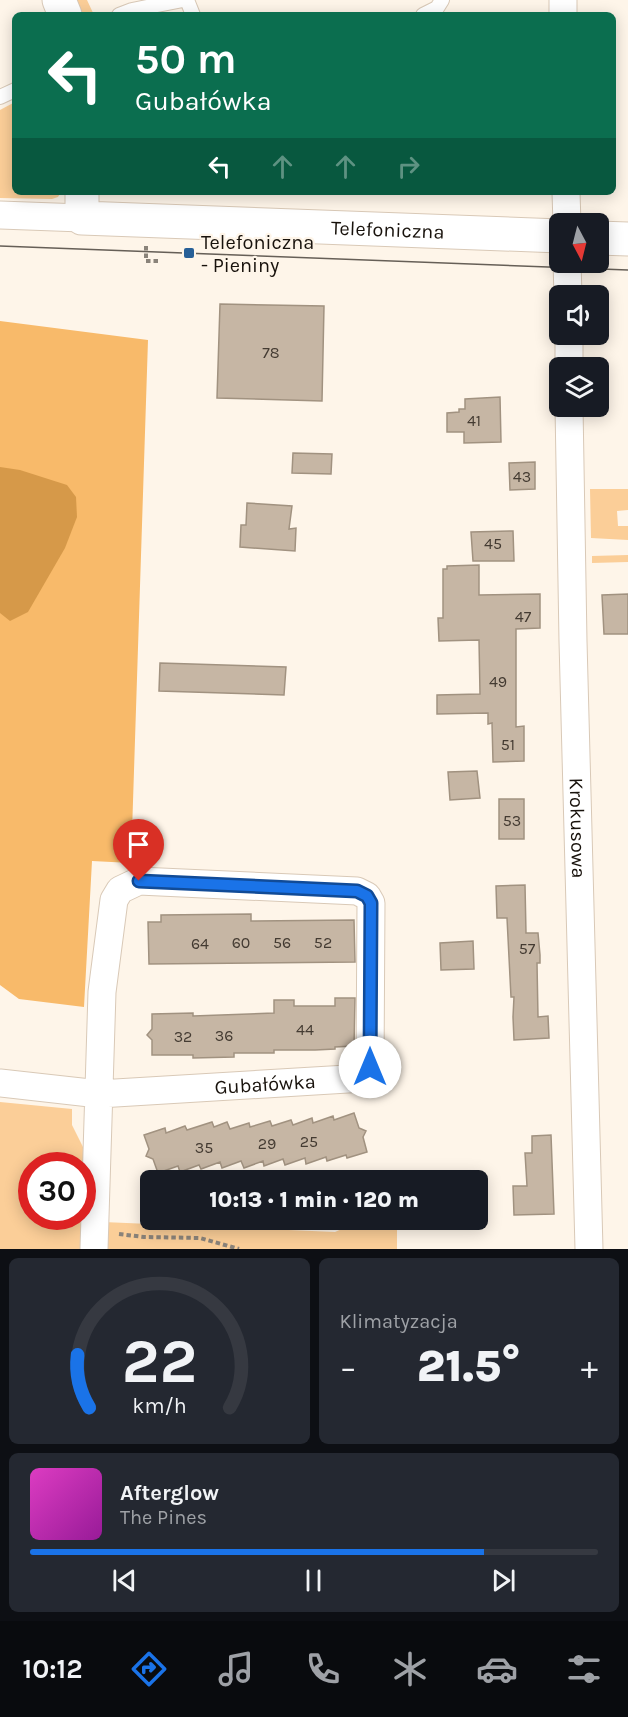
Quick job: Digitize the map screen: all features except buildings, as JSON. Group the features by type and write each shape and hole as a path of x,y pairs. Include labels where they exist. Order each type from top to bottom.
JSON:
{"street":[{"path":"566,195 567,213"},
{"name":"Telefoniczna","path":"0,215 82,205 549,235"},
{"path":"609,238 628,239"},
{"name":"Krokusowa","path":"569,417 589,1249"},
{"name":"Gubałówka","path":"0,1083 99,1094 364,1078 369,1074 370,1067 371,903 367,896 357,891 139,881 120,890 114,900 102,992 99,1094"},
{"path":"96,1209 99,1094"},
{"path":"94,1249 95,1230"}],"lane":[{"path":"126,12 185,0"},
{"path":"429,12 437,8 442,0"}],"path":[{"path":"154,245 146,245 146,261 161,261"},
{"path":"96,1209 120,1235 200,1238 239,1249"}],"shaded area":[{"path":"69,0 87,0 93,12 77,12"},
{"path":"12,104 12,195 59,195 58,197 52,199 0,198 0,110"},
{"path":"0,321 148,340 131,863 92,861 84,1007 19,999 0,985"},
{"path":"0,467 20,470 67,485 76,497 77,517 65,548 28,612 10,621 0,613"},
{"path":"590,489 628,489 628,510 617,511 618,526 628,526 628,540 591,538"},
{"path":"628,555 628,562 592,563 592,556"},
{"path":"0,1102 72,1109 72,1125 85,1152 18,1152 18,1230 83,1230 82,1249 0,1249"},
{"path":"103,1222 140,1224 140,1230 335,1232 340,1230 397,1230 397,1249 103,1249"}],"tram line":[{"path":"0,246 628,270"}],"place":[{"name":"Telefoniczna - Pieniny","path":"189,253"}],"route":[{"path":"139,881 357,891 367,896 371,903 370,1067"}]}
